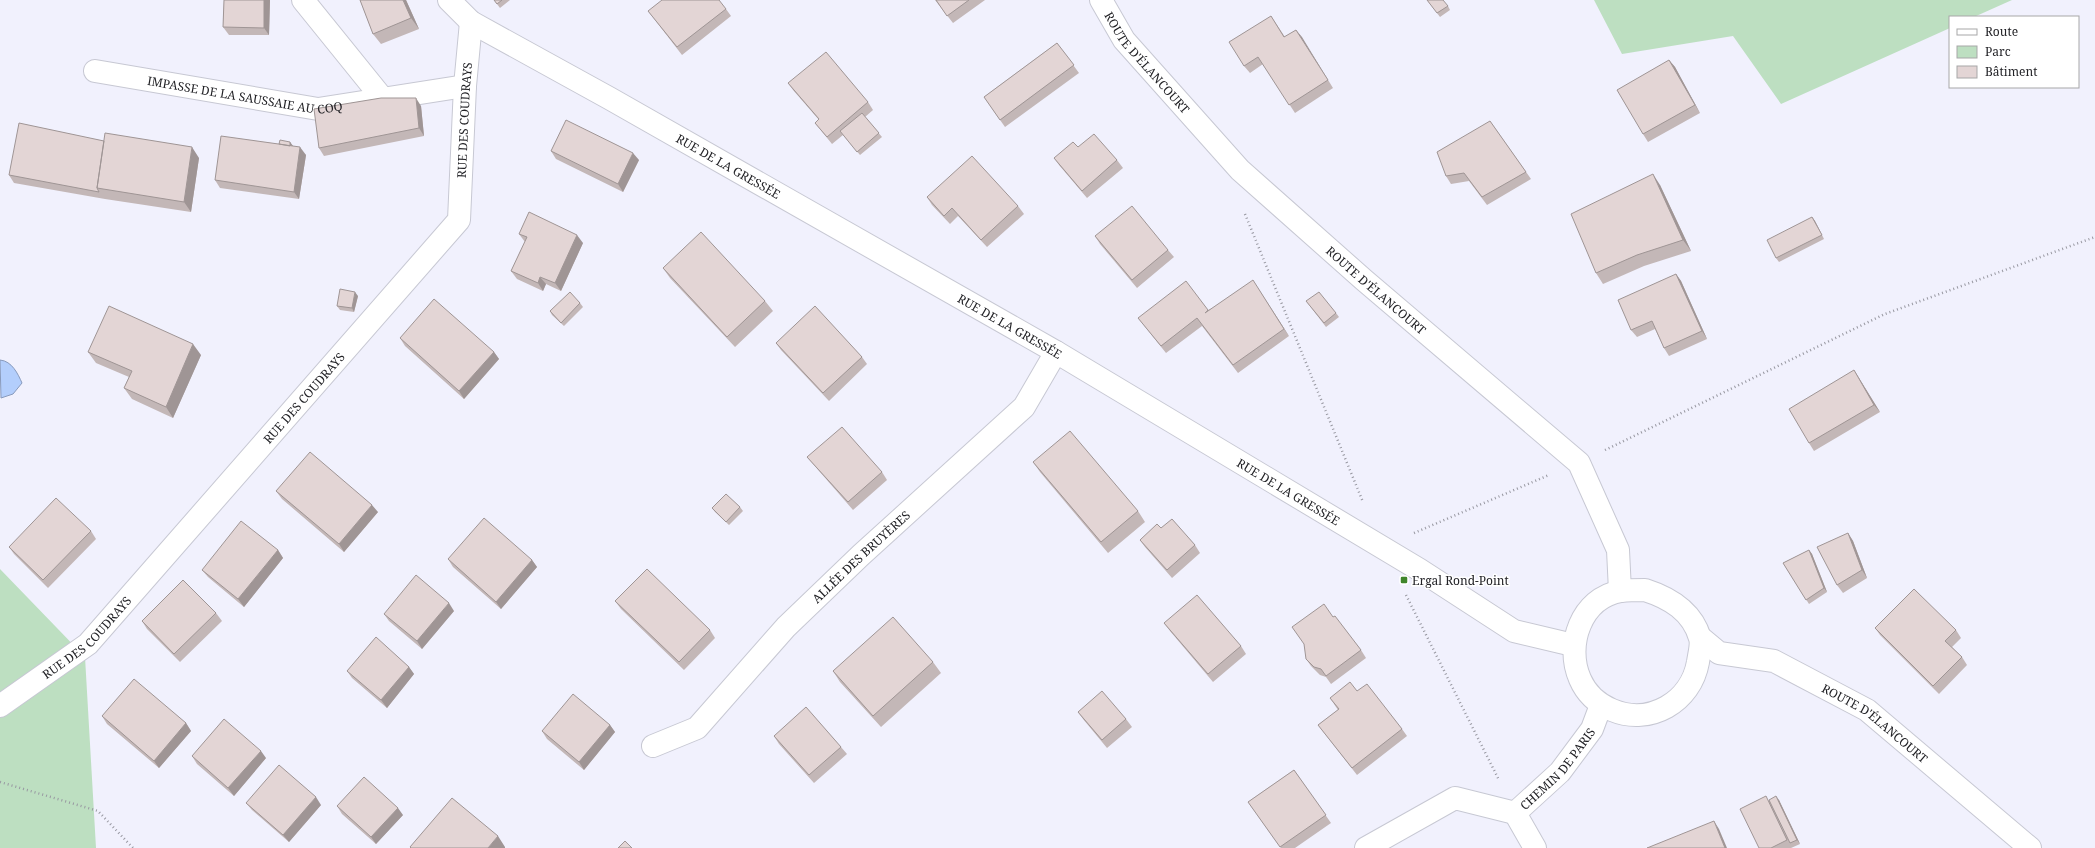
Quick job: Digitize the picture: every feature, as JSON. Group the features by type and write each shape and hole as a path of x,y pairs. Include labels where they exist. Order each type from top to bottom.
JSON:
{"street":[{"path":"303,0 384,99"},
{"name":"RUE DE LA GRESSÉE","path":"449,0 471,22 609,98 1056,352 1381,546 1514,631 1573,645"},
{"name":"ROUTE D'ÉLANCOURT","path":"1101,0 1124,40 1240,170 1364,280 1579,462 1618,550 1620,591"},
{"name":"RUE DES COUDRAYS","path":"0,706 88,644 458,220 465,86 471,22"},
{"name":"IMPASSE DE LA SAUSSAIE AU COQ","path":"95,72 318,109 465,86"},
{"name":"ALLÉE DES BRUYÈRES","path":"653,746 697,728 786,627 861,556 1024,407 1056,352"},
{"path":"1645,590 1666,596 1677,604 1691,621 1701,638 1696,675 1679,700 1659,712 1645,716 1622,714 1601,705 1583,687 1574,667 1573,645 1576,632 1586,614 1601,600 1620,591 1645,590"},
{"name":"ROUTE D'ÉLANCOURT","path":"1701,638 1719,653 1774,661 1867,710 2030,848"},
{"name":"CHEMIN DE PARIS","path":"1535,848 1515,813 1560,772 1592,729 1601,705"},
{"path":"1366,848 1455,798 1515,813"}],"path":[{"path":"1240,170 1244,210 1363,503"},
{"path":"1381,546 1579,462 1885,314 2095,237"},
{"path":"1402,588 1515,813"},
{"path":"0,782 98,811 133,848"}],"green space":[{"path":"1594,0 2012,0 1976,16 1949,16 1949,28 1781,104 1733,36 1622,54"},
{"path":"0,569 85,657 96,848 0,848"}],"water":[{"path":"0,360 11,365 22,383 13,394 1,398"}],"building":[{"path":"224,0 264,0 264,28 223,27"},
{"path":"360,0 403,0 411,18 373,34"},
{"path":"494,0 502,0 497,4"},
{"path":"662,0 719,0 726,9 677,47 648,11"},
{"path":"936,0 969,0 947,16"},
{"path":"1427,0 1443,0 1448,6 1437,13"},
{"path":"1271,16 1284,37 1296,30 1328,80 1289,105 1258,57 1244,66 1229,42"},
{"path":"1057,43 1074,65 1000,120 984,97"},
{"path":"826,52 868,102 827,137 815,123 819,119 788,83"},
{"path":"1669,60 1695,105 1643,134 1617,90"},
{"path":"381,98 416,98 419,128 319,148 314,109"},
{"path":"862,113 879,133 857,152 840,131"},
{"path":"566,120 633,153 618,184 551,151"},
{"path":"1490,121 1526,172 1482,197 1464,173 1446,176 1437,152"},
{"path":"19,123 104,141 97,188 99,192 9,175"},
{"path":"105,133 192,147 184,202 97,188"},
{"path":"1094,134 1117,160 1082,191 1054,158 1073,142 1078,147"},
{"path":"221,136 300,147 294,192 215,180"},
{"path":"280,140 290,142 290,146 279,144"},
{"path":"972,156 1018,206 981,240 952,208 944,216 927,197"},
{"path":"1653,174 1683,240 1637,255 1596,273 1571,214"},
{"path":"1132,206 1168,250 1132,280 1095,236"},
{"path":"529,212 577,235 555,283 540,277 538,283 511,271 527,237 519,234"},
{"path":"1812,217 1822,235 1776,258 1767,240"},
{"path":"701,232 765,301 727,337 663,268"},
{"path":"1676,274 1702,331 1664,348 1652,321 1631,330 1618,300"},
{"path":"1253,280 1284,329 1233,365 1197,318 1161,346 1138,318 1186,281 1208,310 1205,313"},
{"path":"340,289 355,292 352,308 337,306"},
{"path":"570,292 580,303 561,323 550,311"},
{"path":"1319,292 1336,313 1324,323 1306,301"},
{"path":"434,299 494,352 459,391 400,338"},
{"path":"109,306 193,344 166,407 124,388 132,371 88,352"},
{"path":"815,306 862,357 823,393 776,343"},
{"path":"1854,370 1874,405 1809,443 1789,409"},
{"path":"842,427 882,472 848,502 807,457"},
{"path":"1070,431 1138,511 1101,542 1033,462"},
{"path":"310,452 372,505 339,544 276,491"},
{"path":"726,494 740,507 726,522 712,508"},
{"path":"56,498 91,531 43,580 9,547"},
{"path":"484,518 532,560 496,602 448,559"},
{"path":"1172,519 1195,545 1167,570 1140,540 1157,524 1161,528"},
{"path":"241,521 278,550 238,599 202,570"},
{"path":"1848,533 1862,570 1837,585 1817,547"},
{"path":"1809,550 1824,588 1806,600 1783,563"},
{"path":"647,569 710,630 679,662 615,601"},
{"path":"416,575 449,603 417,641 384,614"},
{"path":"183,580 216,613 174,654 142,621"},
{"path":"1914,589 1956,630 1945,641 1962,657 1933,686 1875,628"},
{"path":"1197,595 1241,646 1208,674 1164,623"},
{"path":"1324,604 1361,650 1326,676 1321,669 1314,667 1306,659 1304,644 1292,627"},
{"path":"893,617 933,662 873,716 833,671"},
{"path":"376,637 409,667 381,700 347,671"},
{"path":"134,679 186,723 154,761 102,716"},
{"path":"1350,682 1357,691 1367,684 1402,729 1352,768 1318,725 1339,709 1330,698"},
{"path":"1102,691 1126,719 1102,740 1078,712"},
{"path":"573,694 610,725 579,762 542,731"},
{"path":"806,707 841,747 809,775 774,736"},
{"path":"224,719 261,751 228,788 192,756"},
{"path":"279,765 316,797 283,835 246,803"},
{"path":"1294,770 1326,815 1280,847 1248,802"},
{"path":"364,777 398,808 371,837 337,806"},
{"path":"1766,796 1787,840 1771,848 1759,848 1740,809"},
{"path":"1776,796 1797,840 1790,843 1769,800"},
{"path":"452,798 498,836 488,848 411,848 410,847"},
{"path":"1714,821 1725,848 1647,848"},
{"path":"625,841 632,848 618,848"}],"place":[{"name":"Ergal Rond-Point","path":"1404,580"}]}
